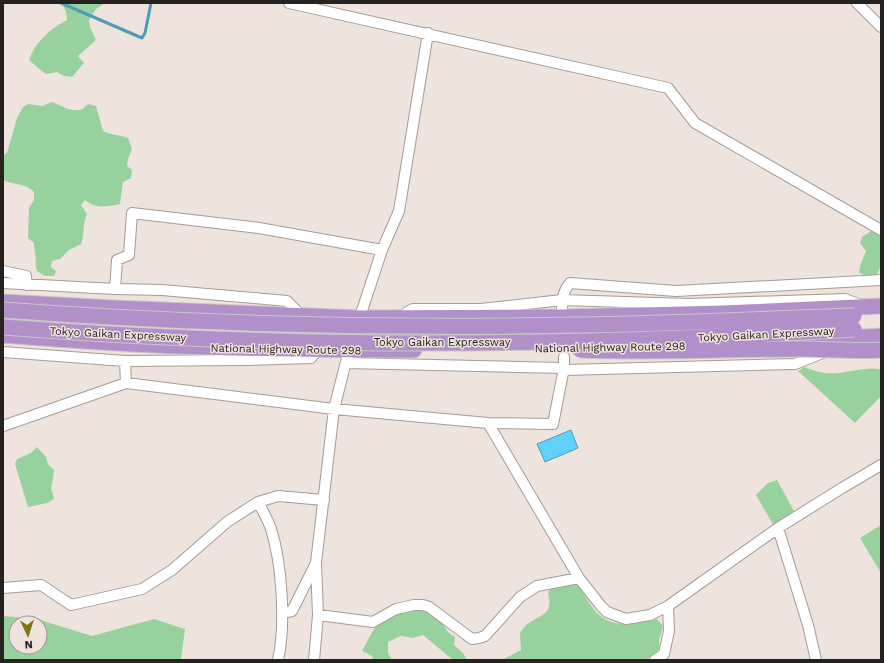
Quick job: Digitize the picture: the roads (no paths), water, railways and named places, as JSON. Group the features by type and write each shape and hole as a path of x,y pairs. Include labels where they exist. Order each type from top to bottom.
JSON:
{"highway":[{"path":"3,295 171,306 238,314"},
{"path":"3,302 238,314 360,318 564,317 881,306"},
{"name":"Tokyo Gaikan Expressway","path":"3,310 265,324 385,326 575,325 881,315"},
{"name":"Tokyo Gaikan Expressway","path":"3,327 149,336 266,341 470,343 692,338 881,328"},
{"name":"National Highway Route 298","path":"3,335 175,346 318,350 348,357 724,345 874,337"},
{"path":"3,342 76,348 175,346"},
{"path":"470,343 613,352 799,349 881,350"}],"street":[{"path":"289,3 668,88 695,123 881,230"},
{"path":"857,3 881,27"},
{"path":"314,660 318,615 316,563 334,409 348,357 382,250 400,211 428,33"},
{"path":"115,289 117,260 129,255 132,213 259,228 382,250"},
{"path":"3,271 26,276 27,285"},
{"path":"562,314 562,300 566,288 570,283 676,291 881,280"},
{"path":"3,283 162,290 287,301 302,316"},
{"path":"402,318 407,312 413,309 481,309 562,300 688,304 845,298 866,307"},
{"path":"348,357 564,369 794,364 874,337"},
{"path":"3,352 125,361 311,358 318,350"},
{"path":"3,426 126,383 334,409 488,423 553,424 564,369 564,357"},
{"path":"125,361 126,383"},
{"path":"488,423 579,578 607,612 626,619 650,615 668,606 778,528 881,465"},
{"path":"3,588 41,585 71,605 142,589 172,570 227,522 258,502 278,496 324,500"},
{"path":"258,502 271,528 276,546 282,613 278,660"},
{"path":"778,528 808,625 816,660"},
{"path":"282,613 292,611 316,563"},
{"path":"318,615 373,622 396,609 414,605 423,605 429,607 472,639 484,636 520,597 537,586 579,578"},
{"path":"655,660 664,654 669,631 668,606"}],"water":[{"path":"571,430 578,448 545,462 537,444"}],"waterway":[{"path":"61,3 142,38 145,33 151,3"}],"tunnel":[{"path":"562,320 564,357"}]}
